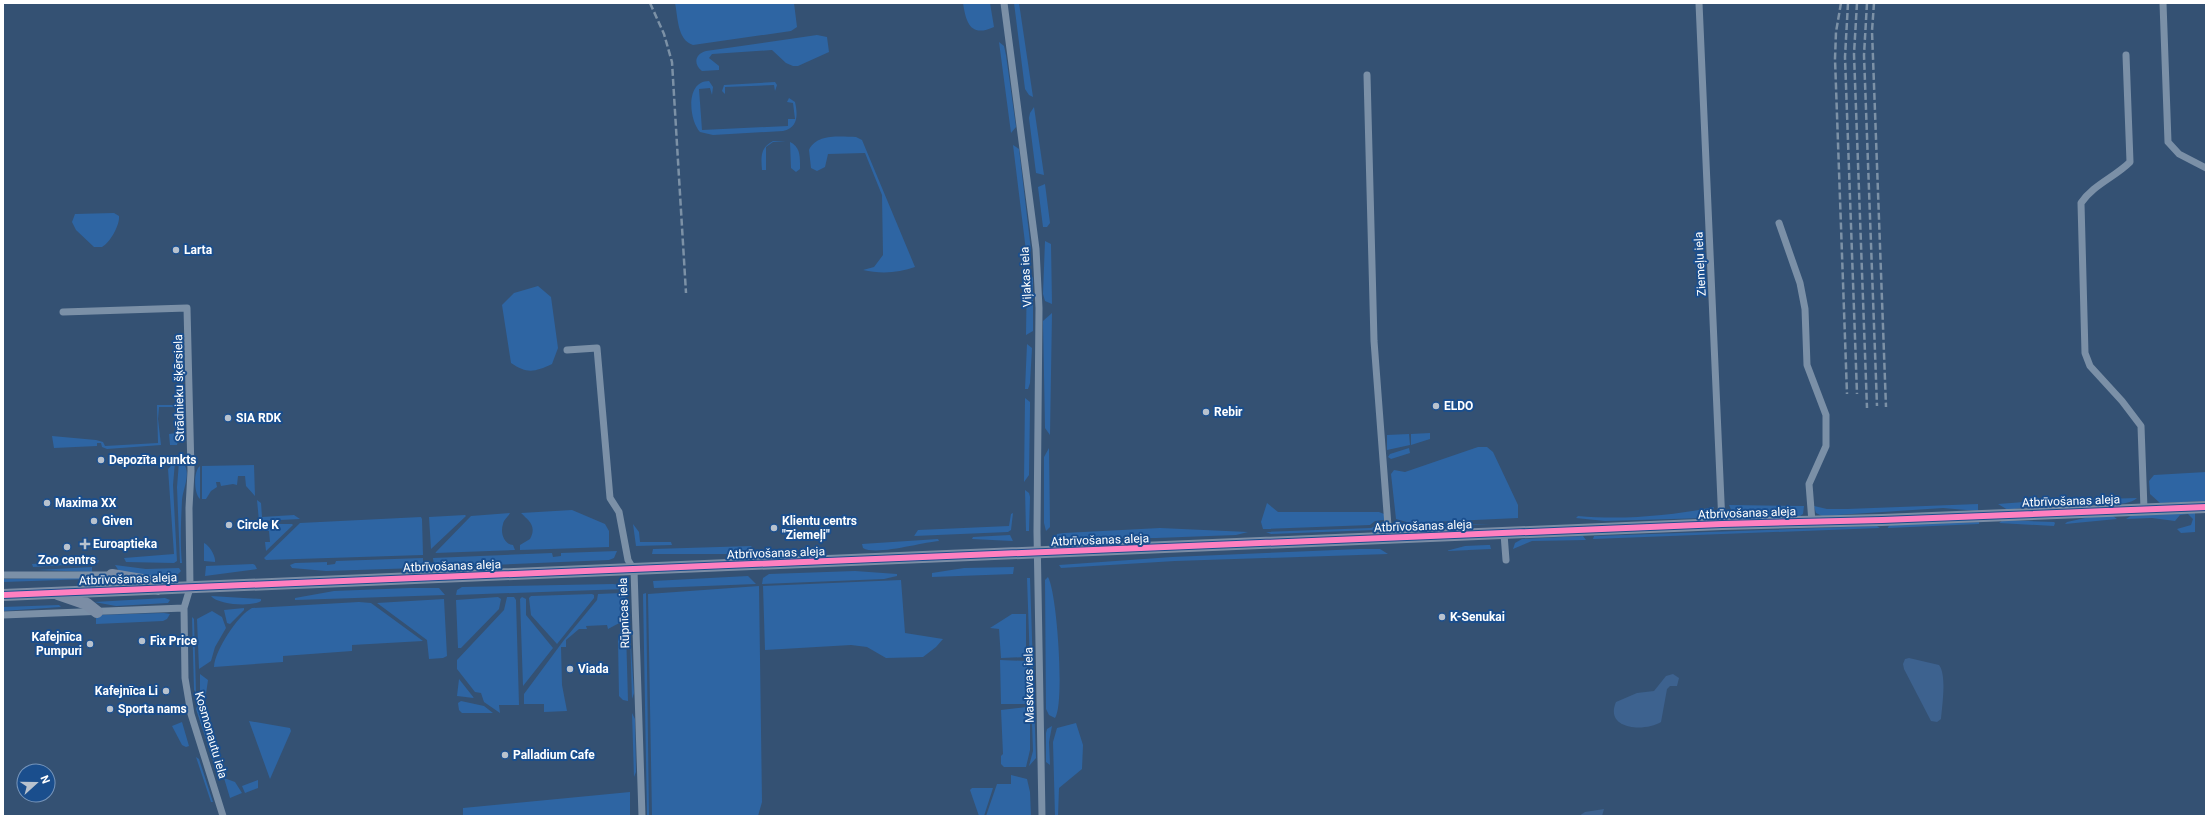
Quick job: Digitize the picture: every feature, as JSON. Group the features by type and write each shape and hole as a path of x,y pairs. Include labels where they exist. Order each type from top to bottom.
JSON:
{"main road":[{"name":"Atbrīvošanas aleja","path":"3,595 1389,539 1722,524 2202,507"},
{"path":"112,575 148,581 158,589"},
{"path":"55,593 70,600 87,604 97,612"}],"street":[{"name":"Viļakas iela","path":"1004,3 1036,249 1038,308 1038,553"},
{"name":"Ziemeļu iela","path":"1699,3 1722,524"},
{"path":"2163,3 2168,142 2179,154 2206,168"},
{"path":"2126,55 2130,162 2120,172 2088,193 2081,203 2085,353 2090,366 2122,401 2141,426 2144,509"},
{"path":"1368,75 1374,341 1389,539"},
{"path":"1779,224 1800,283 1805,309 1807,365 1826,415 1826,446 1809,484 1812,522"},
{"name":"Strādnieku šķērsiela","path":"63,312 187,308 191,457 189,508 190,588"},
{"name":"Rūpnīcas iela","path":"567,350 597,348 610,498 619,512 628,560 634,570 642,816"},
{"path":"1504,534 1506,560"},
{"name":"Maskavas iela","path":"1038,553 1042,816"},
{"path":"3,575 112,575"},
{"name":"Kosmonautu iela","path":"190,588 184,608 185,678 189,706 223,816"},
{"path":"3,615 184,608"}],"shaded area":[{"path":"675,3 794,3 797,27 791,31 693,45 684,38 681,33"},
{"path":"963,3 990,3 994,27 979,31 974,29 968,22"},
{"path":"1014,3 1019,3 1033,97 1029,95 1025,89"},
{"path":"817,35 827,37 829,52 798,66 793,66 786,63 772,50 712,54 709,58 719,66 719,70 702,71 696,62 699,54 706,51"},
{"path":"999,42 1004,46 1006,55 1016,127 1011,133"},
{"path":"709,81 713,87 712,95 710,88 699,89 702,130 788,126 788,119 795,119 793,103 787,102 789,98 795,102 796,120 792,127 783,131 713,135 700,132 693,119 691,102 696,87 701,83"},
{"path":"775,82 777,85 775,91 774,85 725,87 725,94 722,91 724,85"},
{"path":"1034,107 1044,175 1036,173 1029,118"},
{"path":"830,137 856,137 862,140 915,267 903,271 889,272 863,270 874,267 883,255 882,195 865,153 828,154 825,167 817,171 811,168 809,150 818,141 823,138"},
{"path":"773,141 786,141 773,142 766,147"},
{"path":"790,142 794,144 799,153 800,169 796,172 791,168"},
{"path":"1013,145 1019,149 1031,250 1027,259"},
{"path":"766,147 766,170 762,170 762,153"},
{"path":"1045,184 1050,223 1047,227 1043,227 1038,187"},
{"path":"114,213 119,216 118,224 111,238 102,247 94,247 76,230 72,222 75,214"},
{"path":"1045,241 1051,244 1052,304 1045,301 1043,294"},
{"path":"1027,269 1033,278 1033,331 1026,335"},
{"path":"538,286 551,297 558,348 552,364 541,369 531,371 517,367 511,363 502,305 514,293"},
{"path":"1052,313 1050,435 1045,428 1043,321"},
{"path":"1027,344 1032,348 1030,383 1028,389 1025,389"},
{"path":"1025,398 1030,402 1030,407 1029,475 1024,482"},
{"path":"183,399 181,428 177,445 170,445 169,434 176,433 175,407 159,407 158,419 161,445 107,449 102,447 101,443 97,443 97,446 54,448 52,436 96,440 103,442 105,446 158,443 157,405 175,405"},
{"path":"1430,433 1430,439 1411,445 1411,434"},
{"path":"1409,434 1410,445 1387,450 1387,435"},
{"path":"1478,447 1487,447 1493,452 1518,505 1518,518 1410,523 1396,519 1391,474 1394,470 1405,472"},
{"path":"1049,448 1050,527 1046,531 1044,523 1044,457"},
{"path":"1409,448 1410,453 1391,459 1388,457 1390,454"},
{"path":"175,462 173,485 177,561 174,563 126,562 124,558 174,554 168,469"},
{"path":"179,462 184,464 187,472 182,500 182,563 180,563 177,487"},
{"path":"254,465 255,496 246,486 245,476 238,476 237,485 233,484 221,486 220,482 216,482 217,487 211,491 206,499 202,499 202,466"},
{"path":"200,466 200,499 196,492 195,477"},
{"path":"2206,472 2206,501 2160,503 2150,494 2149,481 2154,475"},
{"path":"1025,490 1029,493 1030,497 1029,531 1026,531"},
{"path":"2137,498 2124,503 2114,504 2067,502 2067,500"},
{"path":"257,500 261,503 262,517 294,515 300,519 259,521"},
{"path":"2052,500 2053,503 2008,510 1998,504"},
{"path":"1267,503 1278,512 1379,512 1384,514 1384,520 1375,521 1370,525 1263,529 1261,522"},
{"path":"1978,504 1978,511 1943,508 1822,516 1816,513 1814,506 1827,509 1847,509"},
{"path":"1729,505 1804,506 1803,514 1800,516 1740,517 1733,514"},
{"path":"1714,507 1711,515 1705,518 1605,521 1576,518 1578,516 1612,518 1646,516 1680,513"},
{"path":"572,510 605,524 609,531 609,547 520,550 520,545 530,539 533,531 531,524 521,513"},
{"path":"2195,512 2195,532 2181,533 2177,529 2191,525 2193,519 2188,514 2180,515 2175,521 2152,518 2126,519 2132,515"},
{"path":"510,513 505,519 502,527 502,534 507,543 513,545 515,550 435,553 471,516"},
{"path":"1013,513 1011,530 1008,532 914,536 918,530 1009,526 1011,514"},
{"path":"466,516 431,549 429,517"},
{"path":"2094,516 2113,516 2117,519 2065,524 2067,522"},
{"path":"421,517 423,555 266,560 264,558 300,523"},
{"path":"2003,520 2055,523 2054,526 1999,523"},
{"path":"1979,522 1979,524 1887,528 1890,525"},
{"path":"1395,523 1411,526 1490,524 1407,529 1402,528"},
{"path":"264,524 293,525 266,551 265,542 270,542 269,531 265,530"},
{"path":"633,524 639,532 640,542 671,542 672,545 636,546"},
{"path":"1383,524 1375,530 1271,534 1266,532 1371,528"},
{"path":"1877,526 1880,528 1593,539 1594,536"},
{"path":"1160,528 1248,532 1236,535 1156,538 1056,538 1057,534 1064,533"},
{"path":"1010,535 1013,541 972,539 973,537"},
{"path":"1583,536 1586,540 1532,541 1513,549 1515,543 1522,539"},
{"path":"938,539 939,541 889,550 869,550 863,548 862,544"},
{"path":"204,543 212,551 215,562 204,561"},
{"path":"1490,545 1491,549 1446,551 1465,546"},
{"path":"752,546 743,554 652,554 653,549"},
{"path":"1380,549 1388,554 1175,561 1061,568 1059,565 1172,557"},
{"path":"617,551 614,558 609,560 442,567 437,565 433,560 433,558 552,553 553,557 561,556 561,553"},
{"path":"423,558 423,564 418,568 326,571 292,568 290,565 295,563 327,562 327,565 335,564 336,561"},
{"path":"99,560 98,563 33,567 32,564"},
{"path":"253,564 257,569 205,576 206,566"},
{"path":"115,565 146,569 179,568 181,571 176,575 161,578 119,571"},
{"path":"92,567 92,572 37,570"},
{"path":"1014,567 1013,574 932,577 932,573 964,568"},
{"path":"855,571 897,574 897,576 884,579 762,584 763,578 769,574"},
{"path":"748,576 756,584 654,588 653,581"},
{"path":"92,577 90,579 3,582 3,579"},
{"path":"1048,577 1054,603 1059,648 1059,692 1058,709 1055,718 1049,715 1046,709 1045,580"},
{"path":"1027,578 1030,578 1036,758 1029,766 1033,751"},
{"path":"901,580 905,633 943,639 936,647 923,657 886,658 867,647 851,645 765,650 763,586"},
{"path":"620,585 625,589 456,595 457,590 462,587"},
{"path":"759,586 762,802 758,816 652,816 648,594"},
{"path":"439,588 445,595 295,600 295,598 334,591"},
{"path":"622,593 626,598 625,620 608,629 607,625 586,626 587,629 579,629 566,640 566,647 561,647 562,685 567,711 544,712 544,704 524,704 524,694 564,640 597,600 598,594"},
{"path":"646,593 649,816 647,816 643,594"},
{"path":"594,595 594,598 557,644 531,615 529,598 531,596"},
{"path":"211,596 261,599 261,601 250,604 235,604 220,601"},
{"path":"498,597 501,599 499,609 461,648 458,648 456,600"},
{"path":"507,597 514,597 516,600 519,705 499,705 500,713 484,702 481,693 475,692 457,669 457,660 504,610"},
{"path":"522,597 526,599 526,615 553,648 523,686 520,599"},
{"path":"165,598 170,600 168,603 116,606 94,602"},
{"path":"444,599 447,656 443,658 429,659 427,640 377,603"},
{"path":"359,602 371,603 423,641 352,645 352,651 283,656 283,662 214,667 218,652 228,634 240,618 252,608"},
{"path":"59,605 61,607 3,611 3,607"},
{"path":"244,608 244,610 230,624 227,623 224,610"},
{"path":"212,611 222,617 226,628 215,647 211,661 199,669 197,619"},
{"path":"170,614 167,619 163,621 96,624 96,615"},
{"path":"1012,614 1026,614 1026,657 1001,658 999,629 990,628"},
{"path":"192,617 194,619 196,693 194,690"},
{"path":"626,631 628,701 623,700 619,696 618,640 620,633"},
{"path":"630,632 634,693 632,699"},
{"path":"1909,658 1939,665 1943,676 1943,699 1941,719 1937,722 1931,721 1904,669 1903,664 1905,659"},
{"path":"1000,660 1027,661 1028,704 1001,704"},
{"path":"200,674 208,680 206,694 200,693"},
{"path":"1673,674 1679,678 1677,686 1670,686 1667,689 1661,722 1646,727 1637,727 1628,726 1621,723 1616,718 1614,711 1616,702 1637,693 1654,691 1666,676"},
{"path":"459,679 474,698 457,696"},
{"path":"461,701 484,706 493,713 462,713 459,710 458,703"},
{"path":"198,704 216,765 214,764 196,709"},
{"path":"1027,707 1030,709 1030,750 1026,767 1004,767 1001,764 1001,756 1003,754 1001,710"},
{"path":"632,713 635,719 636,772 634,777"},
{"path":"249,721 290,728 291,731 270,779"},
{"path":"182,722 189,746 186,747 182,745 172,726"},
{"path":"1076,723 1083,745 1082,769 1059,788 1058,816 1055,816 1053,742 1057,728"},
{"path":"1052,726 1049,742 1050,765 1046,762 1046,733 1047,729"},
{"path":"196,757 199,759 213,802 211,802"},
{"path":"1011,775 1027,779 1030,792 1031,816 986,816 997,784 1011,784"},
{"path":"224,778 235,782 242,793 230,798"},
{"path":"258,780 258,788 245,793 242,786"},
{"path":"972,788 993,788 984,816 979,816 970,790"},
{"path":"630,792 630,816 463,816 463,808"},
{"path":"1604,809 1602,816 1579,816 1585,812"}],"railway":[{"path":"650,3 664,34 672,62 686,293"},
{"path":"1841,3 1836,32 1835,59 1847,394"},
{"path":"1848,3 1845,57 1857,394"},
{"path":"1857,3 1854,54 1867,408"},
{"path":"1867,3 1864,55 1877,406"},
{"path":"1874,3 1872,31 1886,407"}],"cycle path":[{"path":"3,595 1722,524 1882,520 2206,507"}],"place":[{"name":"Larta","path":"176,250"},
{"name":"ELDO","path":"1436,406"},
{"name":"Rebir","path":"1206,412"},
{"name":"SIA RDK","path":"228,418"},
{"name":"Depozīta punkts","path":"101,460"},
{"name":"Maxima XX","path":"47,503"},
{"name":"Given","path":"94,521"},
{"name":"Circle K","path":"229,525"},
{"name":"Klientu centrs \"Ziemeļi\"","path":"774,528"},
{"name":"Euroaptieka","path":"85,544"},
{"name":"Zoo centrs","path":"67,547"},
{"name":"K-Senukai","path":"1442,617"},
{"name":"Fix Price","path":"142,641"},
{"name":"Kafejnīca Pumpuri","path":"90,644"},
{"name":"Viada","path":"570,669"},
{"name":"Kafejnīca Li","path":"166,691"},
{"name":"Sporta nams","path":"110,709"},
{"name":"Palladium Cafe","path":"505,755"}]}
